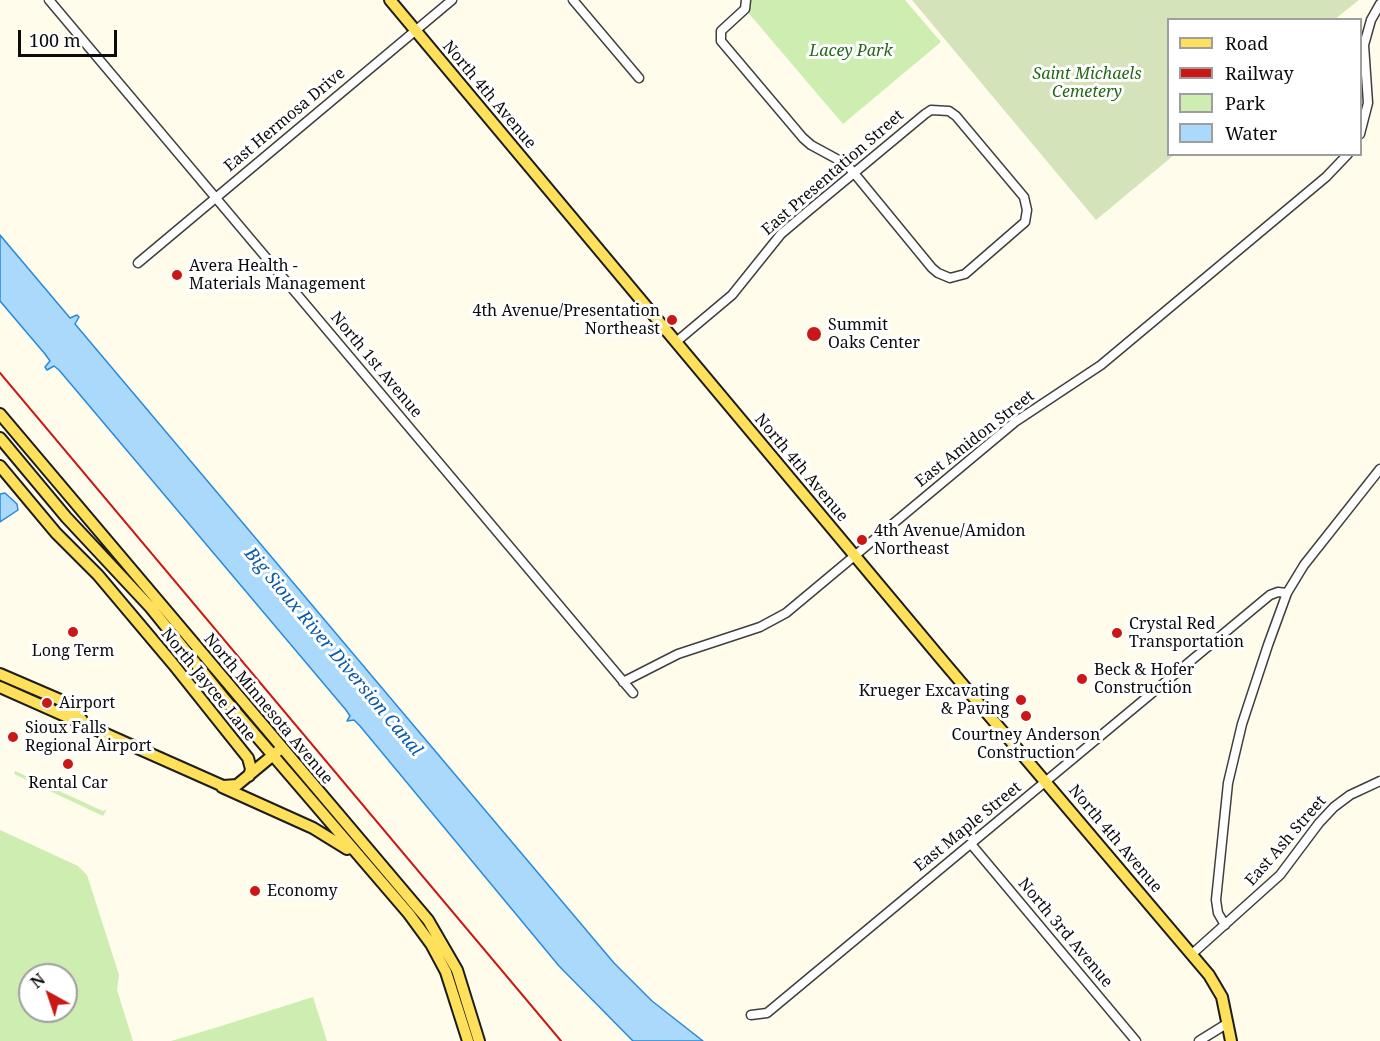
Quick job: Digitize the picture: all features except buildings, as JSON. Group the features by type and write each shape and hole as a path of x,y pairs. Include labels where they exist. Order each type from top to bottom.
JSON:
{"main road":[{"name":"North 4th Avenue","path":"390,0 1192,954 1220,989 1231,1041"},
{"name":"North Minnesota Avenue","path":"0,414 167,609 277,753 415,922 440,959 452,987 468,1041"},
{"name":"North Minnesota Avenue","path":"0,438 66,517 151,608 277,753 418,908 437,933 462,985 479,1041"},
{"name":"North Jaycee Lane","path":"0,466 56,533 98,575 182,675 209,713 248,758 251,769 249,776"},
{"path":"0,674 65,702 86,725"},
{"path":"0,687 324,834 346,848 376,874"},
{"path":"213,783 234,786 277,753"}],"street":[{"name":"North 1st Avenue","path":"49,0 633,693"},
{"name":"East Hermosa Drive","path":"138,262 452,0"},
{"path":"573,0 639,78"},
{"path":"746,0 745,9 721,32 721,41 803,138 811,145 839,158 854,173"},
{"path":"1362,126 1368,103 1365,45 1368,27 1380,4"},
{"name":"East Presentation Street","path":"676,342 732,295 781,234 854,173 925,114 937,110 949,111 956,116 1024,198 1027,210 1022,227 965,274 950,278 933,268 854,173"},
{"name":"East Amidon Street","path":"623,682 678,654 777,619 1015,422 1101,365 1326,177 1346,156"},
{"path":"1225,925 1218,913 1216,900 1228,783 1242,724 1287,593 1313,551 1380,470"},
{"name":"East Maple Street","path":"750,1016 767,1013 1270,595 1278,592 1287,593"},
{"name":"East Ash Street","path":"1192,954 1280,875 1334,807 1350,795 1380,781"},
{"name":"North 3rd Avenue","path":"970,844 1136,1041"},
{"path":"1200,1041 1228,1023"}],"green space":[{"name":"Lacey Park","path":"746,0 905,0 941,42 843,124 745,9"},
{"name":"Saint Michaels Cemetery","path":"912,0 1359,0 1336,18 1167,18 1167,156 1173,156 1096,220"},
{"path":"15,771 103,811 107,809 103,816 14,774"},
{"path":"0,830 78,866 87,875 119,975 117,990 133,1041 0,1041"},
{"path":"313,997 327,1041 171,1041 218,1027"}],"water":[{"name":"Big Sioux River Diversion Canal","path":"0,235 70,318 77,315 79,317 75,324 614,963 652,1001 703,1041 633,1041 559,966 360,726 354,720 347,721 350,716 346,710 59,370 54,366 47,370 45,367 50,361 0,301"},
{"path":"5,493 17,504 18,510 0,522 0,494"}],"railway":[{"path":"0,373 561,1041"}],"place":[{"name":"Avera Health - Materials Management","path":"177,275"},
{"name":"4th Avenue/Presentation Northeast","path":"672,320"},
{"name":"Summit Oaks Center","path":"814,334"},
{"name":"4th Avenue/Amidon Northeast","path":"862,540"},
{"name":"Long Term","path":"73,632"},
{"name":"Crystal Red Transportation","path":"1117,633"},
{"name":"Beck & Hofer Construction","path":"1082,679"},
{"name":"Krueger Excavating & Paving","path":"1021,700"},
{"name":"Airport","path":"47,703"},
{"name":"Courtney Anderson Construction","path":"1026,716"},
{"name":"Sioux Falls Regional Airport","path":"13,737"},
{"name":"Rental Car","path":"68,764"},
{"name":"Economy","path":"255,891"}]}
